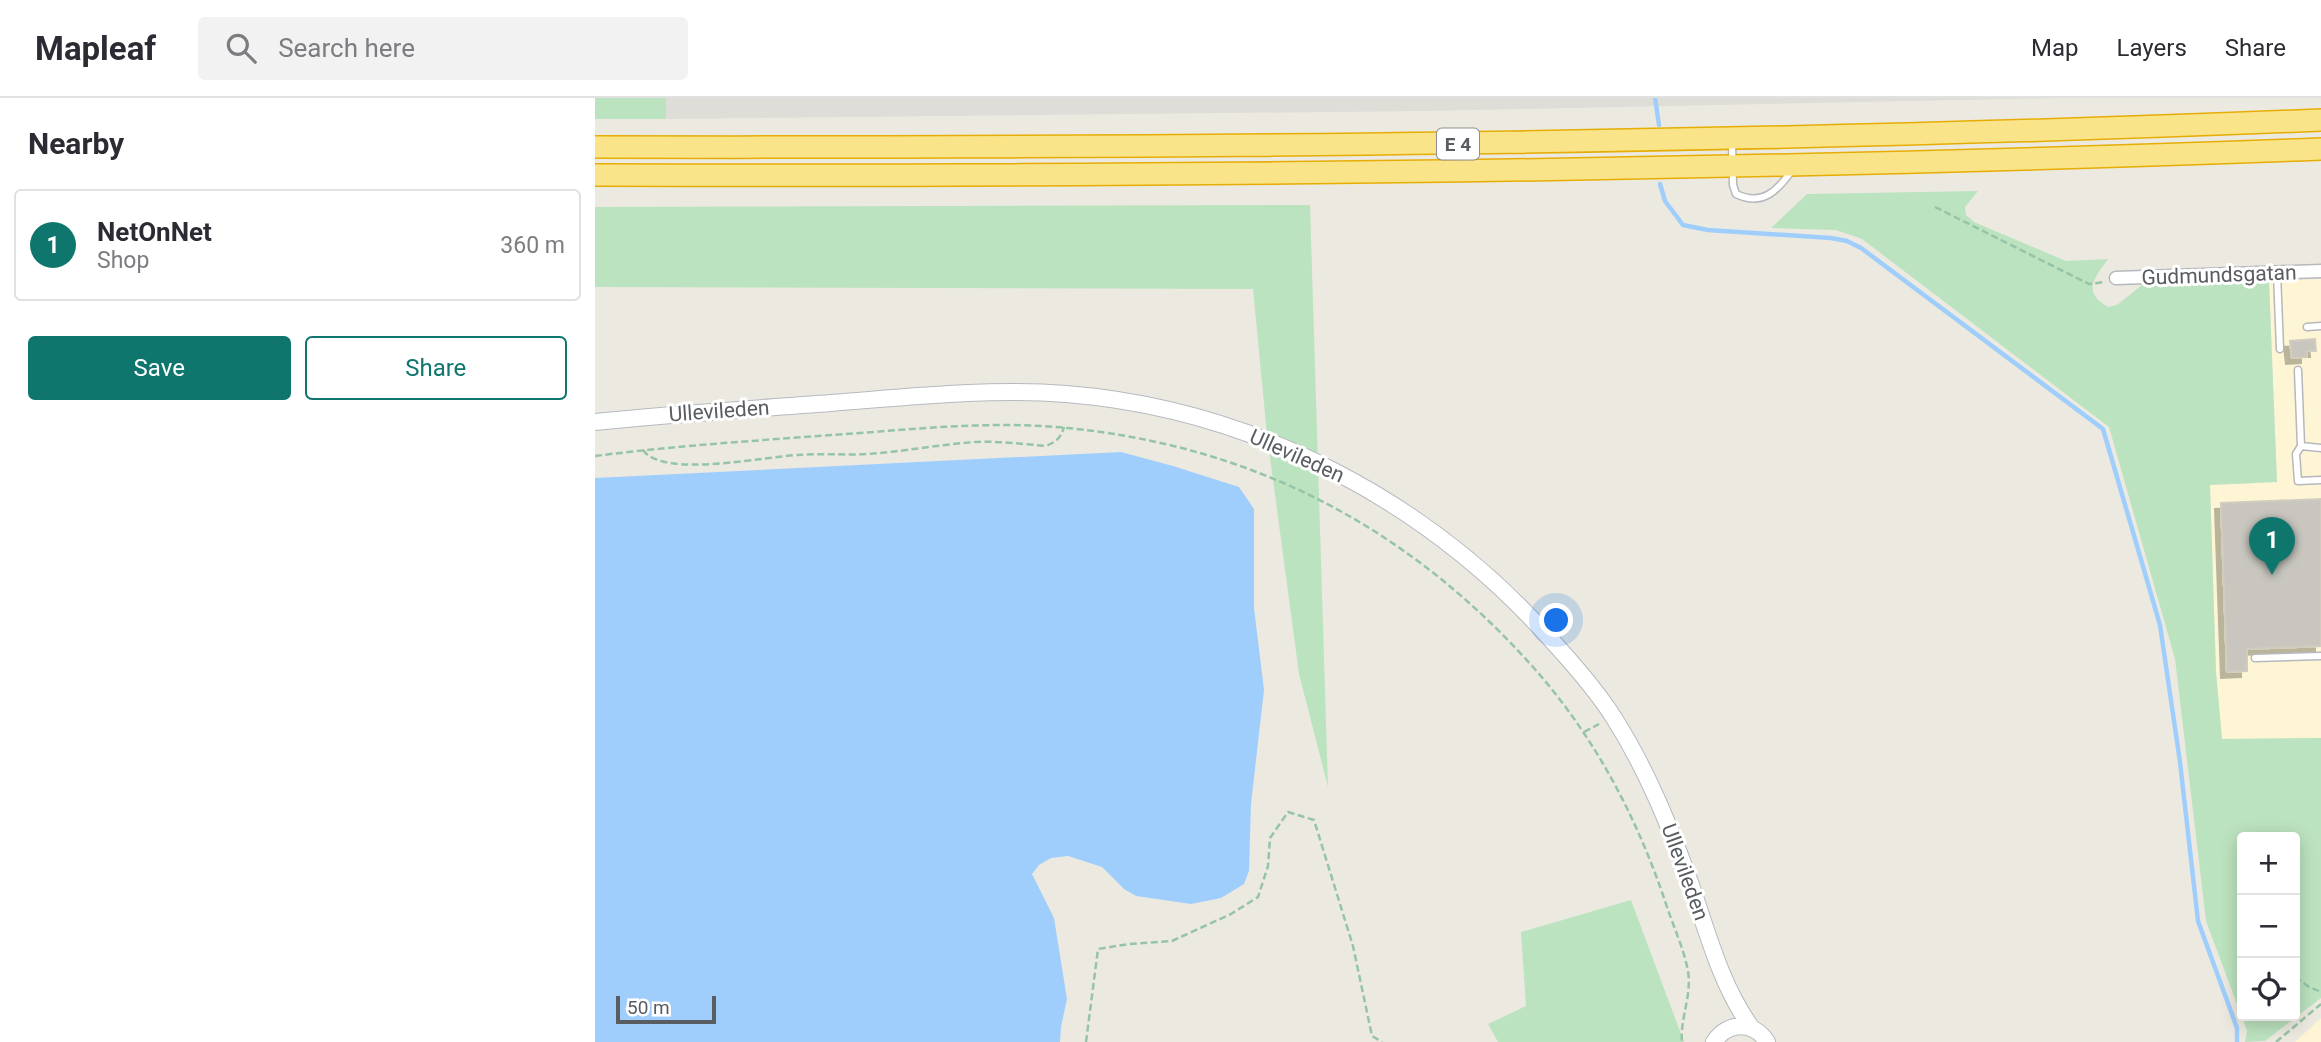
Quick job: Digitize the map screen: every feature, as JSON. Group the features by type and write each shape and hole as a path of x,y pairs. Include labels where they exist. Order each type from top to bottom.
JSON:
{"highway":[{"name":"E 4","path":"595,147 1308,146 2138,128 2321,120"},
{"name":"E 4","path":"595,175 925,176 1534,171 2321,149"}],"main road":[{"name":"Ullevileden","path":"595,422 1010,391 1118,401 1182,414 1287,448 1336,472 1393,503 1449,542 1496,581 1573,664 1613,716 1653,789 1728,990 1751,1027 1767,1042"},
{"name":"Ullevileden","path":"1726,1029 1729,1012 1728,990"},
{"path":"1714,1042 1726,1029 1751,1027"}],"street":[{"name":"Gudmundsgatan","path":"2116,278 2321,271"}],"lane":[{"path":"1732,138 1733,185 1736,194 1745,199 1772,194 1797,165"},
{"path":"2277,273 2280,349"},
{"path":"2307,327 2321,326"},
{"path":"2298,370 2301,446 2296,454 2298,481 2321,480"},
{"path":"2301,446 2321,448"},
{"path":"2255,658 2321,656"}],"path":[{"path":"1935,207 2089,284 2099,284 2116,278"},
{"path":"595,456 938,427 1064,427 1174,445 1284,482 1380,534 1437,574 1513,645 1552,688 1584,732 1624,799 1654,868 1682,951 1688,972 1689,991 1681,1030 1682,1042"},
{"path":"643,450 648,457 665,462 690,464 798,455 877,454 977,442 1046,446 1055,443 1062,436 1064,427"},
{"path":"1584,732 1613,716"},
{"path":"1086,1042 1098,949 1172,941 1231,914 1258,897 1268,866 1269,838 1288,812 1314,820 1353,946 1372,1035 1382,1042"},
{"path":"2300,981 2321,992"},
{"path":"2276,1042 2321,1004"}],"shaded area":[{"path":"666,98 2064,98 1426,111 666,119"},
{"path":"2321,279 2321,738 2222,739 2216,672 2210,485 2277,482 2269,281"},
{"path":"2321,1018 2321,1042 2295,1042"}],"green space":[{"path":"595,98 666,98 666,119 595,119"},
{"path":"1978,191 1965,207 1966,215 1974,222 2066,261 2108,259 2095,279 2093,290 2095,296 2108,307 2117,305 2142,285 2269,281 2277,482 2210,485 2216,672 2222,739 2321,738 2321,998 2300,1014 2300,832 2237,832 2237,1004 2206,921 2175,659 2109,427 1862,239 1836,230 1771,228 1807,194"},
{"path":"1310,205 1328,787 1299,674 1267,435 1253,289 595,287 595,207"},
{"path":"1631,900 1684,1042 1498,1042 1488,1024 1526,1006 1521,932"},
{"path":"2243,1021 2291,1021 2265,1041 2245,1042 2247,1031"}],"water":[{"path":"1121,452 1239,487 1254,509 1254,608 1264,690 1251,804 1249,871 1244,884 1221,898 1191,904 1136,896 1124,889 1102,867 1068,856 1051,858 1039,865 1032,874 1054,918 1067,999 1060,1042 595,1042 595,478"}],"building":[{"path":"2315,339 2316,351 2307,351 2307,357 2292,358 2290,341"},
{"path":"2321,499 2321,646 2247,649 2247,671 2227,672 2221,503"}],"waterway":[{"path":"1655,98 1659,125"},
{"path":"1660,184 1665,201 1683,225 1708,230 1831,238 1847,241 1861,248 2103,429 2160,625 2180,762 2198,921 2237,1028 2237,1042"}],"place":[{"name":"NetOnNet","path":"2272,575"}]}
